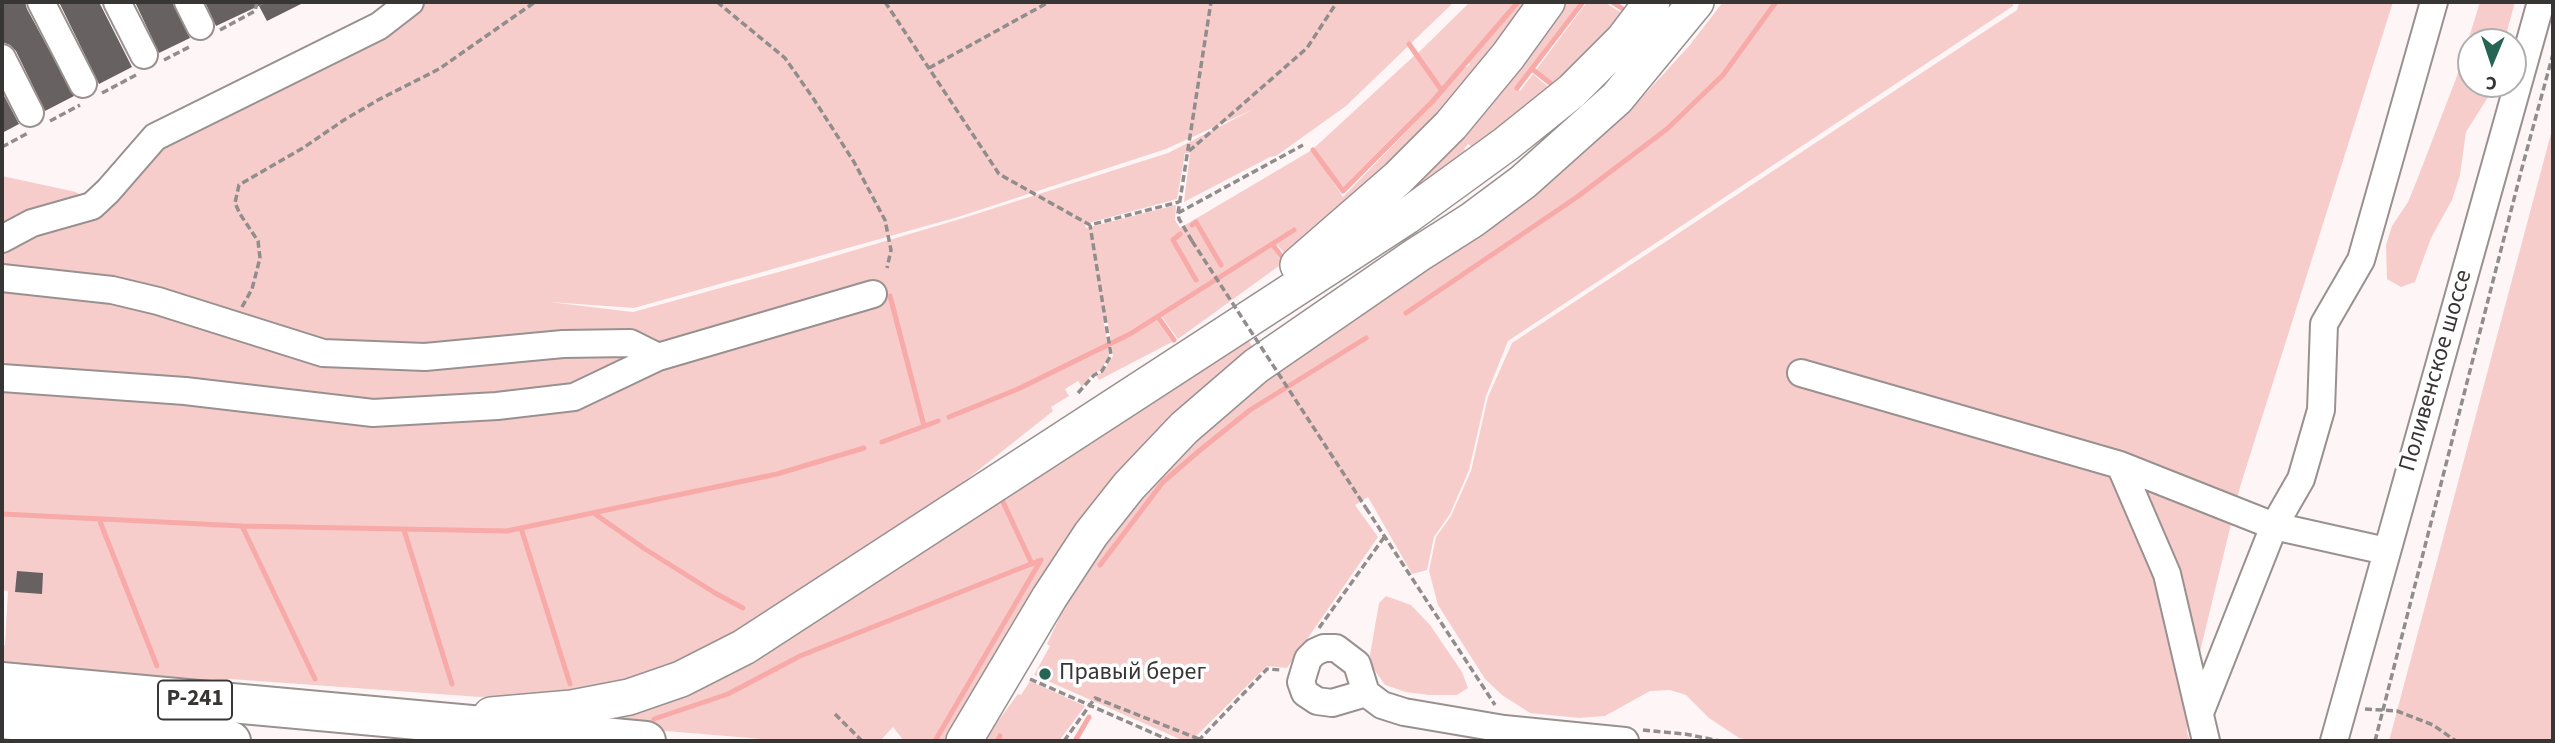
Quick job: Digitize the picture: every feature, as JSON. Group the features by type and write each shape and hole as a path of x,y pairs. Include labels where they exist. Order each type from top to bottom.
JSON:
{"highway":[{"name":"Р-241","path":"2,682 646,741"},
{"name":"Р-241","path":"2,720 231,741"}],"main road":[{"path":"1200,351 1398,178 1451,125 1508,56 1547,2"},
{"path":"387,716 515,715 629,698 707,667 744,647 1407,216 1506,144 1572,91 1623,40 1652,2"},
{"path":"964,741 1049,598 1091,534 1129,486 1184,428 1256,366 1417,254 1472,220 1523,182 1617,98 1696,2"},
{"path":"2,720 71,733 95,741"}],"street":[{"path":"41,2 89,94"},
{"path":"117,2 150,63"},
{"path":"188,2 205,33"},
{"path":"2,239 32,223 92,205 108,191 155,137 379,26 410,2"},
{"path":"2200,713 2274,526 2301,479 2321,410 2324,324 2361,260 2434,2"},
{"name":"Поливенское шоссе","path":"2334,741 2541,2"},
{"path":"2,58 39,121"},
{"path":"2,278 112,289 158,300 323,353 425,357 563,344 630,342 658,357"},
{"path":"2,378 185,391 373,413 497,406 574,397 658,357 873,294"},
{"path":"1801,373 2120,465 2274,526 2386,551"},
{"path":"2120,465 2167,574 2206,741"},
{"path":"1366,693 1382,705 1433,719 1625,741"}],"path":[{"path":"2,147 39,121 89,94 205,33 256,11 257,2"},
{"path":"232,324 252,289 260,258 258,240 235,203 239,185 303,148 344,120 439,69 536,2"},
{"path":"717,2 785,58 854,162 885,220 891,250 887,268"},
{"path":"885,2 999,174 1090,225 1179,202"},
{"path":"929,68 1049,2"},
{"path":"1211,2 1179,202 1179,219 1495,705"},
{"path":"1187,152 1307,48 1337,2"},
{"path":"2375,741 2553,54"},
{"path":"1178,213 1303,145"},
{"path":"1078,393 1094,375 1102,371 1111,355 1090,225"},
{"path":"1313,637 1385,536"},
{"path":"1063,741 1095,698 1199,740 1267,669 1276,670"},
{"path":"1032,672 1029,678 1171,741"},
{"path":"2343,710 2397,711 2433,725 2456,741"},
{"path":"835,714 862,741"}],"shaded area":[{"path":"427,2 1454,2 1346,106 1276,156 1184,202 1190,153 1185,153 1177,199 1085,224 1086,228 1176,205 1175,220 1180,228 1312,150 1343,197 1433,104 1464,67 1470,64 1468,62 1520,2 1537,2 1469,90 1289,259 1278,246 1273,249 1283,263 1178,339 1162,317 1157,320 1172,342 1099,380 1096,375 1103,372 1113,356 1108,323 1104,323 1109,355 1101,370 1092,374 1082,387 1078,381 1065,389 1069,396 1051,407 1053,411 942,499 828,579 696,655 607,686 552,694 480,697 230,679 114,679 2,669 8,591 2,590 2,386 399,403 2,371 2,176 76,192 106,213 141,158 290,80","holes":["1254,109 1168,153 957,220 633,312 549,302 634,308 958,217 1166,149","881,301 752,344 670,362"]},
{"path":"1470,2 1517,2 1442,89 1417,54"},
{"path":"1559,2 1582,2 1516,88 1520,91 1533,74 1553,91 1479,152 1468,144 1464,149 1473,156 1397,208 1389,205"},
{"path":"1587,2 1604,2 1625,15 1555,85 1536,70"},
{"path":"1723,2 2014,2 2013,6 1508,341 1486,396 1469,470 1450,514 1434,537 1427,570 1412,574 1368,497 1355,505 1378,537 1287,668 1267,666 1191,741 1184,741 1034,675 1050,646 1047,644 1075,585 1128,507 1214,417 1549,180 1626,115 1689,46"},
{"path":"2019,2 2393,2 2240,487 2189,697 2187,732 2190,741 1753,741 1739,738 1709,718 1686,695 1670,690 1650,691 1605,716 1579,718 1530,713 1502,695 1485,679 1438,605 1429,571 1436,537 1451,516 1471,471 1488,397 1512,343 2017,10"},
{"path":"2480,2 2515,2 2508,28 2472,28"},
{"path":"1415,55 1440,91 1344,189 1314,148"},
{"path":"2457,76 2457,98 2487,98 2466,132 2460,175 2452,200 2431,238 2415,282 2401,287 2387,279 2386,245 2392,226 2408,202"},
{"path":"2553,126 2553,741 2389,741"},
{"path":"1248,340 1254,349 952,741 904,741 893,727 880,741 785,741 607,726 607,716"},
{"path":"1386,596 1411,605 1430,625 1462,672 1468,688 1457,695 1429,695 1406,692 1385,685 1373,668 1370,655 1379,603"},
{"path":"1030,681 1085,706 1059,741 983,741 1018,694 1021,695"}],"building":[{"path":"2,2 25,2 74,96 45,111 16,51 2,42"},
{"path":"59,2 99,2 132,67 99,84"},
{"path":"135,2 172,2 190,38 159,53"},
{"path":"205,2 267,2 216,26"},
{"path":"267,2 305,2 267,21 259,6"},
{"path":"2,92 19,124 2,133"},
{"path":"17,571 43,573 42,594 15,592"}],"waterway":[{"path":"1313,150 1343,191 1432,102 1518,2"},
{"path":"1517,88 1583,2"},
{"path":"1612,2 1626,11"},
{"path":"1406,313 1577,197 1667,129 1723,75 1776,2"},
{"path":"1409,44 1442,91"},
{"path":"1532,69 1554,86"},
{"path":"1192,225 1196,222 1221,265"},
{"path":"949,417 1018,389 1130,334 1294,230"},
{"path":"1180,234 1173,240 1196,280"},
{"path":"1272,244 1286,262"},
{"path":"890,296 924,426"},
{"path":"1158,317 1174,340"},
{"path":"1100,565 1163,482 1199,451 1250,410 1366,338"},
{"path":"882,442 938,421"},
{"path":"2,514 242,526 507,531 777,474 864,448"},
{"path":"1003,502 1032,564"},
{"path":"595,514 645,549 743,608"},
{"path":"99,519 157,666"},
{"path":"242,526 315,679"},
{"path":"521,528 570,684"},
{"path":"404,530 452,684"},
{"path":"654,719 728,694 800,656 1041,560 935,741"},
{"path":"1075,741 1089,717"},
{"path":"997,741 1000,736"}],"place":[{"name":"Правый берег","path":"1045,674"}]}
